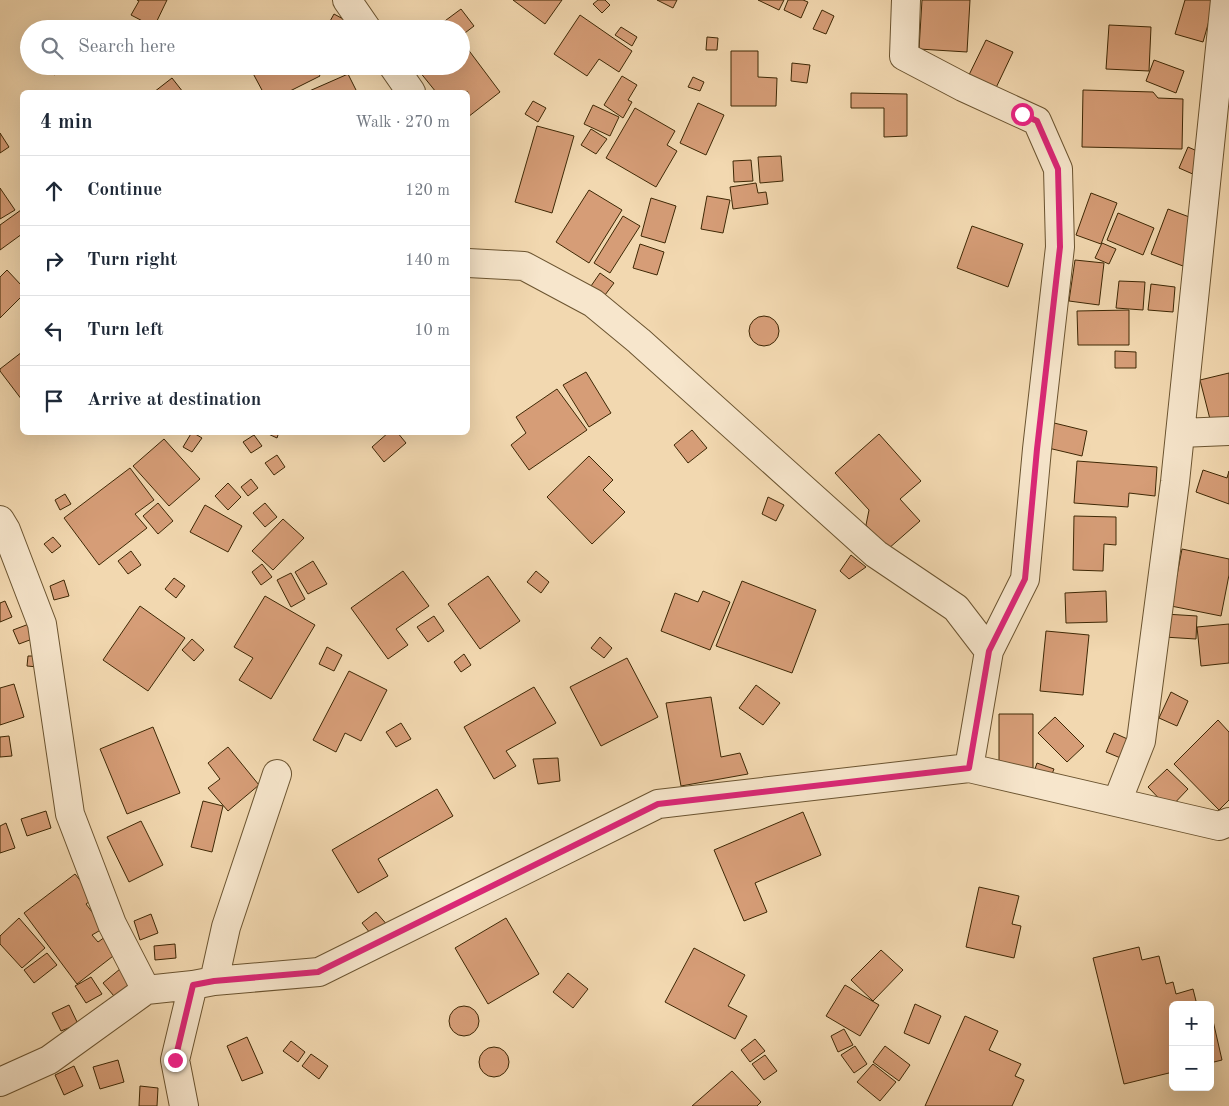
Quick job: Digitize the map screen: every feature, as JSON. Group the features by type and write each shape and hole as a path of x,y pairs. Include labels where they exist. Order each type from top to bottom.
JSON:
{"street":[{"path":"347,0 361,20"},
{"path":"906,0 904,56 963,87 1037,121 1058,169 1060,247 1038,439 1025,579 989,651 969,768"},
{"path":"1117,802 1141,741 1180,433 1225,0"},
{"path":"400,75 410,90"},
{"path":"470,263 524,266 593,303 639,341 876,554 956,608 989,651"},
{"path":"1180,433 1229,431"},
{"path":"0,520 6,530 42,624 70,814 112,924 146,990"},
{"path":"0,1082 49,1060 146,990 318,972 658,804 969,768 1220,826 1229,822"},
{"path":"184,1106 175,1060 226,927 277,774"}],"building":[{"path":"137,0 167,0 157,20 141,20 131,15 139,1"},
{"path":"513,0 562,0 545,24"},
{"path":"598,0 605,0 610,5 602,13 593,4"},
{"path":"657,0 677,0 673,8"},
{"path":"758,0 784,0 779,10"},
{"path":"788,0 808,2 801,18 784,10"},
{"path":"922,0 970,0 967,52 919,49"},
{"path":"1185,0 1215,0 1203,42 1175,34"},
{"path":"461,9 469,20 446,20"},
{"path":"822,10 834,16 826,34 813,29"},
{"path":"334,14 345,20 331,20"},
{"path":"580,15 632,51 619,72 599,59 587,76 554,54"},
{"path":"470,21 474,26 470,29"},
{"path":"1109,25 1151,27 1149,71 1106,69"},
{"path":"621,27 637,37 632,46 615,35"},
{"path":"707,37 718,38 717,50 706,50"},
{"path":"986,40 1013,52 994,92 967,79"},
{"path":"731,51 758,51 758,77 777,78 776,106 731,106"},
{"path":"470,52 500,92 470,115 470,90 434,90 422,75 470,75"},
{"path":"1154,60 1184,71 1176,93 1146,81"},
{"path":"792,63 810,65 807,83 791,81"},
{"path":"254,75 320,76 292,90 262,90"},
{"path":"348,75 356,90 312,90"},
{"path":"622,76 637,85 628,100 632,102 623,118 604,105"},
{"path":"693,77 704,82 700,91 688,87"},
{"path":"172,78 181,90 157,90"},
{"path":"1083,90 1153,92 1158,98 1183,99 1182,149 1082,147"},
{"path":"851,93 907,94 907,136 884,137 884,108 851,108"},
{"path":"533,101 546,108 538,122 525,114"},
{"path":"698,103 724,115 706,155 680,143"},
{"path":"593,105 619,117 610,136 584,124"},
{"path":"635,108 675,131 667,145 677,151 656,187 606,158"},
{"path":"537,126 574,136 552,213 515,202"},
{"path":"591,129 607,139 596,154 581,145"},
{"path":"0,133 9,147 0,153"},
{"path":"1188,147 1204,154 1195,175 1179,168"},
{"path":"781,156 783,181 760,183 758,157"},
{"path":"751,160 753,181 734,182 733,161"},
{"path":"756,183 758,193 766,192 768,204 733,209 730,187"},
{"path":"0,188 15,210 0,219"},
{"path":"589,190 622,210 589,263 556,242"},
{"path":"1091,193 1117,203 1101,244 1076,235"},
{"path":"707,196 730,200 723,233 701,229"},
{"path":"651,198 676,206 665,243 641,236"},
{"path":"1168,209 1200,221 1183,266 1151,254"},
{"path":"20,211 20,235 0,250 0,225"},
{"path":"1118,213 1154,228 1143,255 1107,240"},
{"path":"623,216 640,226 610,273 594,263"},
{"path":"972,226 1023,244 1008,287 957,268"},
{"path":"1102,243 1116,249 1109,264 1095,258"},
{"path":"640,244 664,252 657,275 633,268"},
{"path":"1075,260 1104,263 1099,305 1069,301"},
{"path":"7,270 20,284 20,298 0,318 0,277"},
{"path":"600,273 614,283 605,295 591,286"},
{"path":"1119,281 1145,282 1143,310 1116,308"},
{"path":"1151,284 1175,287 1173,312 1148,310"},
{"path":"1129,310 1129,345 1078,345 1077,311"},
{"path":"764,316 775,320 779,331 775,342 764,346 753,342 749,331 753,320"},
{"path":"1115,351 1136,352 1136,368 1115,368"},
{"path":"20,354 20,397 0,371 0,369"},
{"path":"586,372 611,413 589,427 563,385"},
{"path":"1229,373 1229,423 1212,427 1200,380"},
{"path":"557,389 587,430 529,470 511,445 526,433 516,417"},
{"path":"1050,422 1087,431 1082,456 1044,447"},
{"path":"692,430 707,448 688,463 674,445"},
{"path":"879,434 921,481 900,499 920,521 888,549 866,525 869,510 835,473"},
{"path":"190,435 197,435 202,438 192,452 183,447"},
{"path":"254,435 262,446 251,453 243,442"},
{"path":"386,435 399,435 406,443 384,462 372,447"},
{"path":"164,439 200,479 169,506 133,466"},
{"path":"277,455 285,467 274,475 265,463"},
{"path":"589,456 613,480 603,490 625,512 592,544 547,497"},
{"path":"1077,461 1157,467 1155,496 1129,493 1128,507 1074,503"},
{"path":"130,468 154,500 135,514 147,528 99,565 64,518"},
{"path":"1203,470 1227,478 1229,471 1229,504 1196,492"},
{"path":"251,479 258,488 248,496 241,487"},
{"path":"228,483 241,497 228,510 215,496"},
{"path":"65,494 71,504 60,510 55,500"},
{"path":"768,497 784,505 776,521 762,514"},
{"path":"158,503 173,521 158,534 143,516"},
{"path":"265,503 277,517 265,527 253,513"},
{"path":"205,505 242,526 228,552 190,532"},
{"path":"1074,516 1116,517 1116,545 1104,544 1103,571 1073,570"},
{"path":"283,519 304,538 273,570 252,551"},
{"path":"53,537 61,546 52,553 44,544"},
{"path":"1182,549 1229,559 1229,575 1221,616 1171,606"},
{"path":"131,551 141,565 128,574 118,561"},
{"path":"851,555 866,567 849,579 840,571"},
{"path":"313,561 327,584 308,594 295,572"},
{"path":"262,564 272,577 261,585 252,572"},
{"path":"403,571 429,606 396,629 408,645 388,659 351,608"},
{"path":"536,571 549,582 541,593 527,582"},
{"path":"291,573 305,599 291,607 277,580"},
{"path":"488,576 520,621 480,649 448,604"},
{"path":"174,578 185,586 176,598 165,589"},
{"path":"64,580 69,596 54,600 50,586"},
{"path":"742,581 816,610 792,673 716,646"},
{"path":"703,591 730,602 710,650 661,631 675,593 698,602"},
{"path":"1106,591 1107,622 1066,623 1065,593"},
{"path":"265,596 315,625 271,699 239,680 253,658 234,647"},
{"path":"5,601 12,617 0,622 0,603"},
{"path":"140,606 185,638 148,691 103,660"},
{"path":"1165,614 1197,616 1196,639 1164,637"},
{"path":"434,616 444,631 428,642 417,627"},
{"path":"29,624 35,638 19,644 13,630"},
{"path":"1229,624 1229,663 1201,666 1197,627"},
{"path":"1046,631 1089,635 1083,695 1040,691"},
{"path":"600,637 612,648 604,658 591,648"},
{"path":"192,639 204,650 194,661 182,650"},
{"path":"327,647 342,655 334,671 319,664"},
{"path":"464,654 471,665 461,672 454,662"},
{"path":"28,656 38,656 38,667 27,666"},
{"path":"627,658 658,717 601,746 570,687"},
{"path":"349,671 387,690 361,741 345,733 336,752 313,740"},
{"path":"14,684 24,717 0,725 0,688"},
{"path":"756,685 780,703 763,725 739,708"},
{"path":"534,687 556,723 506,751 516,766 494,779 464,727"},
{"path":"1171,692 1188,701 1177,726 1159,718"},
{"path":"711,697 721,757 740,753 748,774 681,786 666,703"},
{"path":"999,714 1033,714 1033,768 999,767"},
{"path":"1055,717 1084,746 1067,762 1038,733"},
{"path":"1218,720 1229,732 1229,800 1219,810 1174,764"},
{"path":"401,723 411,739 396,747 386,732"},
{"path":"153,727 180,793 127,814 100,749"},
{"path":"1114,733 1132,741 1123,759 1106,752"},
{"path":"9,736 12,756 0,757 0,737"},
{"path":"228,747 259,785 228,811 208,788 220,779 208,763"},
{"path":"558,758 560,781 538,784 533,759"},
{"path":"1037,763 1054,769 1048,784 1032,778"},
{"path":"1167,769 1188,789 1169,809 1148,787"},
{"path":"437,789 453,816 378,859 388,876 358,893 332,850"},
{"path":"203,801 223,806 212,852 191,847"},
{"path":"46,811 51,828 27,836 21,819"},
{"path":"803,812 821,855 755,883 767,912 744,921 714,850"},
{"path":"141,821 163,865 129,882 107,837"},
{"path":"6,823 15,848 0,853 0,826"},
{"path":"75,874 94,898 86,904 104,928 92,935 98,942 105,937 117,953 77,984 24,913"},
{"path":"979,887 1019,896 1012,924 1021,926 1014,958 966,947"},
{"path":"376,912 389,927 374,938 362,923"},
{"path":"151,914 158,933 140,940 134,921"},
{"path":"19,918 45,948 22,968 0,944 0,936"},
{"path":"506,918 539,974 488,1004 455,948"},
{"path":"175,944 176,958 155,960 154,946"},
{"path":"1139,947 1142,960 1159,956 1166,984 1173,982 1176,994 1193,989 1196,1001 1169,1001 1169,1073 1124,1084 1093,958"},
{"path":"694,948 745,975 728,1006 747,1016 735,1039 665,1002"},
{"path":"881,950 903,970 873,1001 851,980"},
{"path":"47,953 57,965 34,983 24,970"},
{"path":"120,969 136,987 119,1002 103,983"},
{"path":"568,973 588,989 573,1008 553,992"},
{"path":"91,977 102,994 86,1003 75,986"},
{"path":"845,985 879,1005 860,1036 826,1016"},
{"path":"915,1004 941,1016 929,1044 904,1033"},
{"path":"69,1005 78,1024 61,1031 52,1013"},
{"path":"464,1006 474,1011 479,1021 474,1031 464,1036 454,1031 449,1021 454,1011"},
{"path":"965,1016 998,1031 989,1050 1021,1064 1015,1076 1024,1080 1012,1106 925,1106"},
{"path":"1214,1025 1222,1060 1214,1062"},
{"path":"844,1029 853,1045 838,1052 831,1036"},
{"path":"247,1037 263,1073 242,1081 227,1046"},
{"path":"755,1039 765,1051 750,1062 741,1050"},
{"path":"291,1041 305,1052 298,1062 283,1051"},
{"path":"855,1046 867,1064 854,1073 841,1055"},
{"path":"885,1046 910,1065 899,1081 873,1062"},
{"path":"494,1047 504,1052 509,1062 504,1072 494,1077 484,1072 479,1062 484,1052"},
{"path":"311,1054 328,1066 319,1079 302,1066"},
{"path":"765,1055 777,1071 764,1080 752,1064"},
{"path":"118,1060 124,1082 100,1089 93,1067"},
{"path":"873,1064 896,1082 880,1101 857,1082"},
{"path":"74,1066 83,1086 64,1095 55,1075"},
{"path":"732,1071 761,1102 757,1106 692,1106"},
{"path":"140,1086 158,1088 157,1106 139,1106"}],"route":[{"path":"175,1060 193,985 214,981 318,972 658,804 969,768 989,651 1025,579 1037,449 1060,247 1058,169 1037,121 1022,114"}]}
